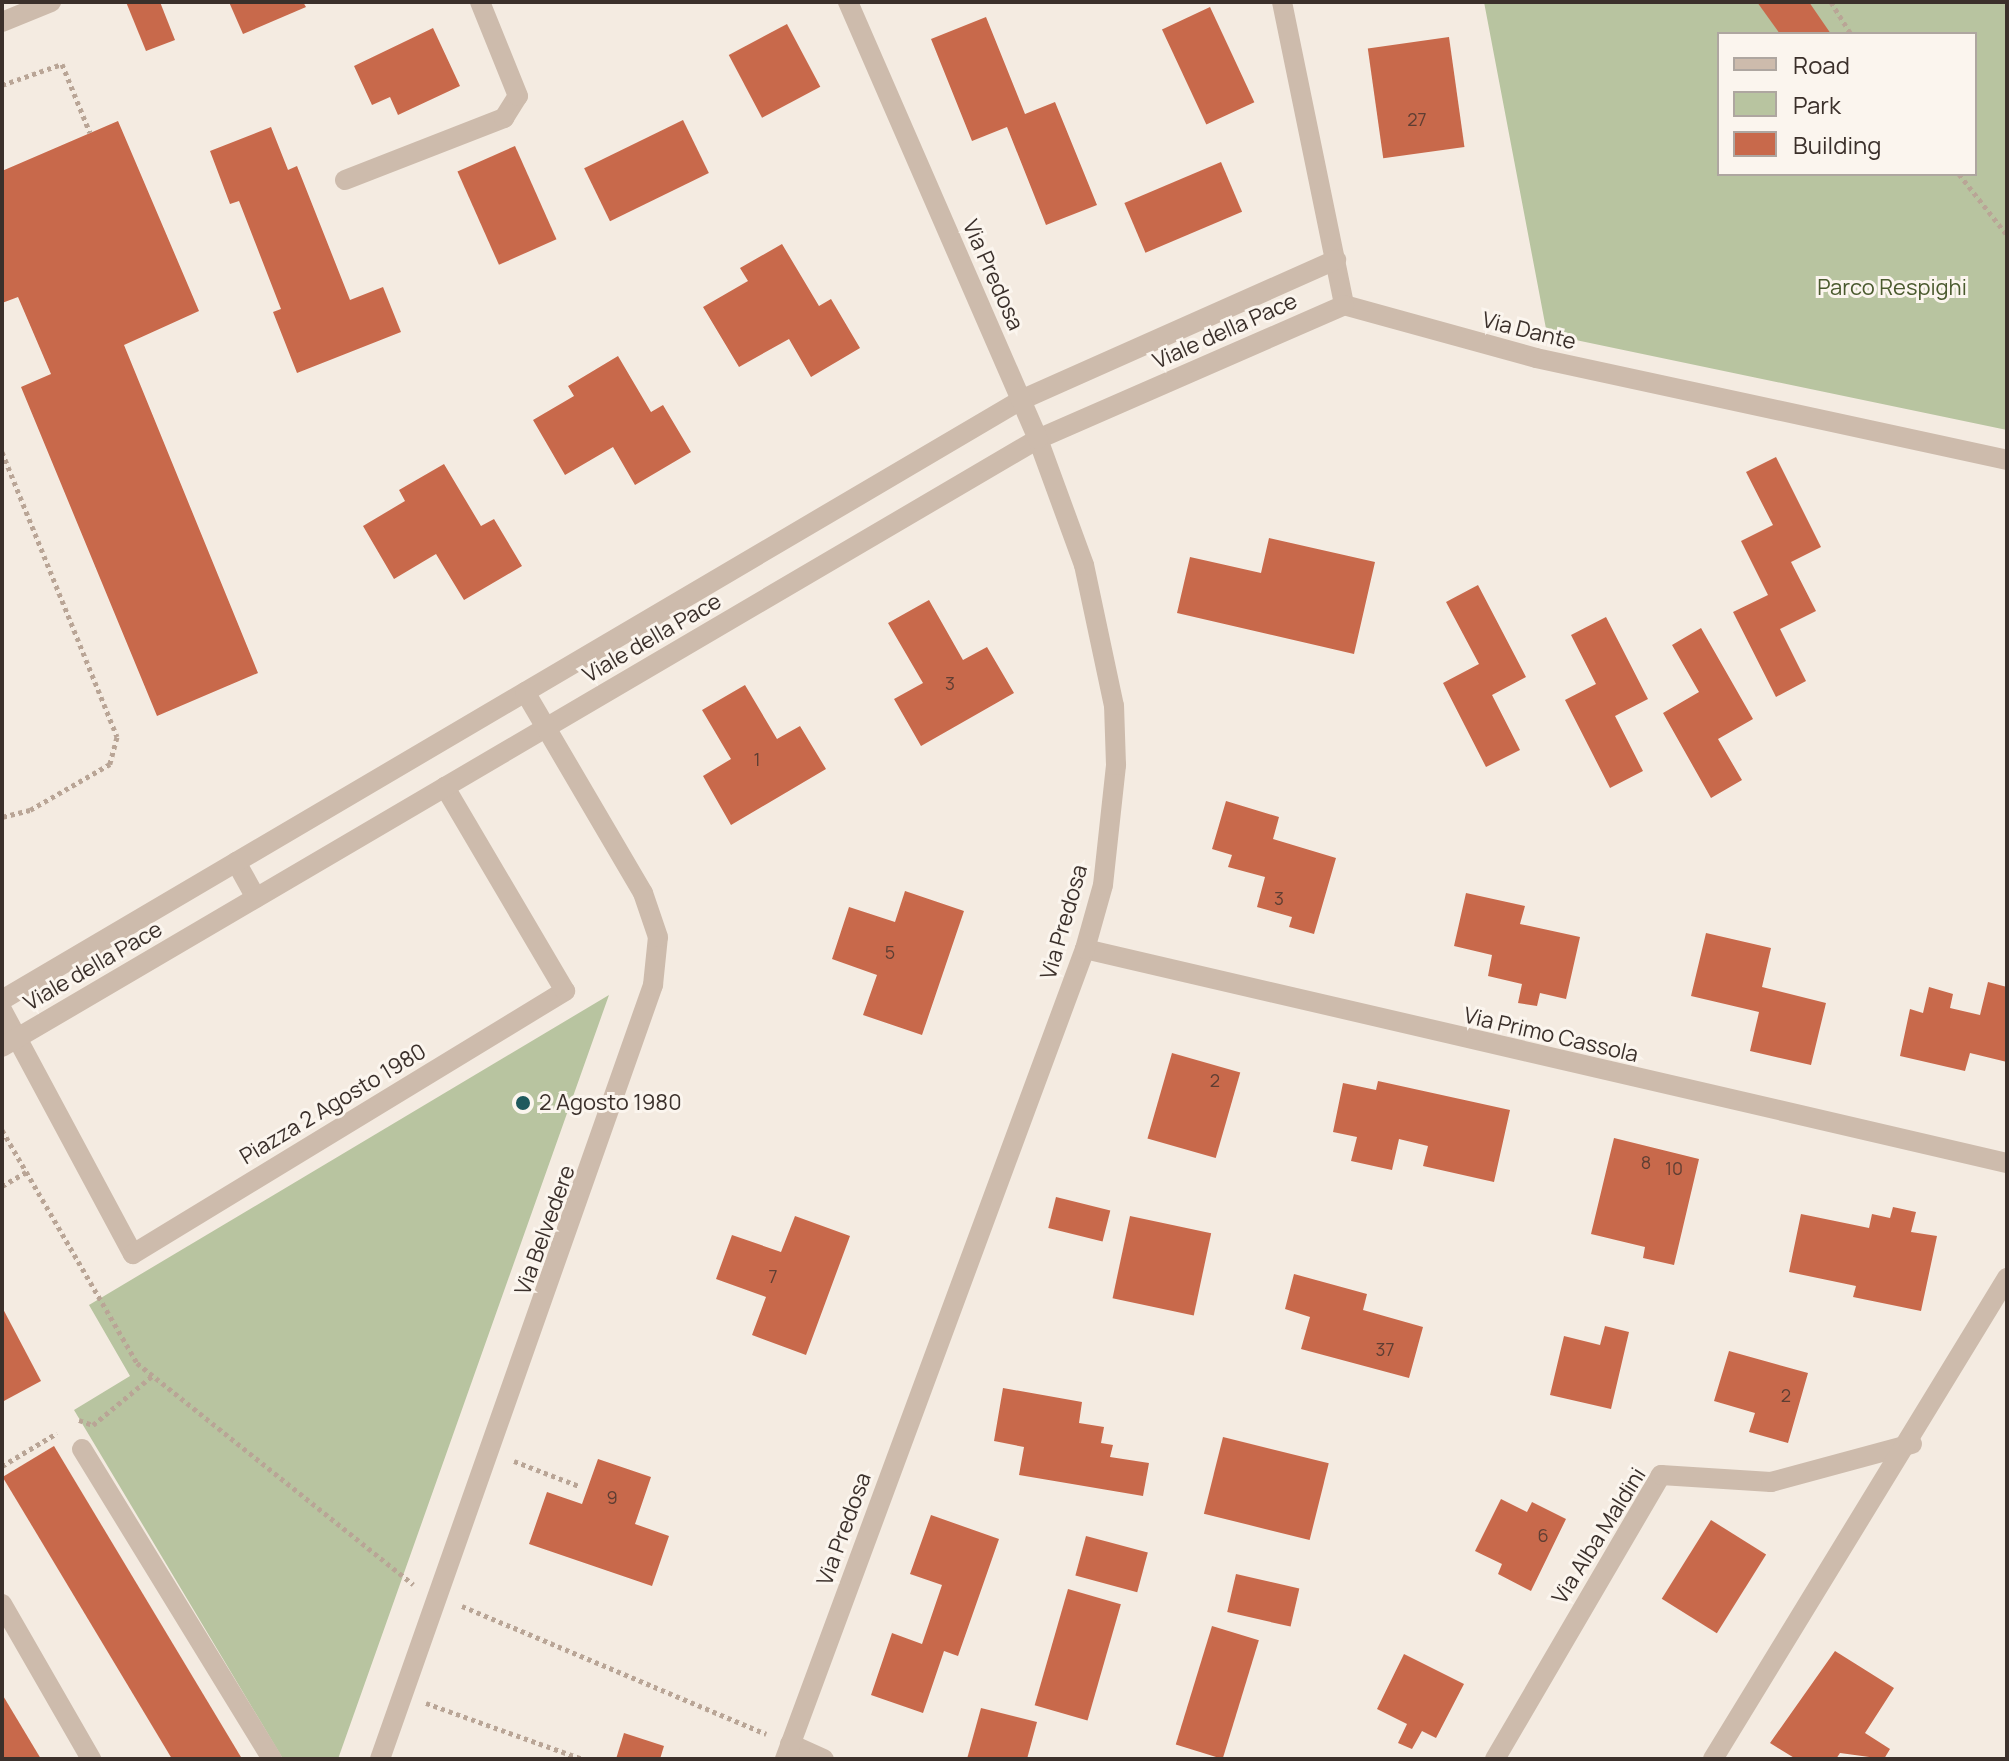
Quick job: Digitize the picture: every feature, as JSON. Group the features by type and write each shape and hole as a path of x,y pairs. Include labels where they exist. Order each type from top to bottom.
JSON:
{"street":[{"path":"2,22 51,2"},
{"path":"345,180 504,118 518,96 480,2"},
{"name":"Via Predosa","path":"787,1752 1085,949 1111,825 1114,706 1084,565 1038,439 848,2"},
{"path":"1282,2 1344,305"},
{"name":"Viale della Pace","path":"2,1000 1021,400 1336,260"},
{"name":"Viale della Pace","path":"10,1043 1038,439 1344,305"},
{"name":"Via Dante","path":"1344,305 1536,358 2007,460"},
{"name":"Via Belvedere","path":"380,1759 640,1038 658,937 643,893 525,692"},
{"name":"Piazza 2 Agosto 1980","path":"10,1043 133,1254 565,991 445,787"},
{"path":"236,862 256,898"},
{"name":"Via Primo Cassola","path":"1085,949 2007,1163"},
{"path":"2,1010 10,1043"},
{"path":"1713,1759 1912,1444 2007,1278"},
{"name":"Via Alba Maldini","path":"1495,1759 1661,1475 1771,1482 1912,1444"},
{"path":"82,1449 272,1759"},
{"path":"2,1604 91,1759"},
{"path":"787,1752 824,1759"}],"path":[{"path":"1831,2 1850,32"},
{"path":"2,85 62,64 90,133"},
{"path":"1961,176 2007,235"},
{"path":"2,452 117,737 110,764 30,810 2,817"},
{"path":"2,1130 137,1363 409,1583 787,1752"},
{"path":"2,1186 26,1172"},
{"path":"73,1424 85,1417 93,1425 152,1376"},
{"path":"2,1466 61,1431"},
{"path":"490,1452 579,1486"},
{"path":"403,1695 582,1759"}],"green space":[{"name":"Parco Respighi","path":"1484,2 2007,2 2007,430 1547,334"},
{"path":"609,995 338,1759 283,1759 74,1410 130,1376 89,1305"}],"building":[{"path":"126,2 160,2 175,40 146,51"},
{"path":"229,2 303,2 306,7 243,34"},
{"path":"1757,2 1809,2 1830,32 1779,32"},
{"path":"1210,7 1254,102 1206,125 1162,29"},
{"path":"986,17 1025,114 1055,102 1097,205 1046,225 1007,127 972,141 931,39"},
{"path":"787,24 820,87 762,118 729,55"},
{"path":"433,28 460,86 398,115 390,97 372,105 354,66"},
{"path":"1449,37 1464,147 1383,158 1368,48"},
{"path":"683,120 709,173 610,221 584,168"},
{"path":"118,121 199,311 124,345 258,673 157,716 21,387 51,374 18,297 2,303 2,171"},
{"path":"271,127 288,170 297,166 350,300 383,287 401,332 297,373 273,312 281,309 239,201 230,204 210,151"},
{"path":"515,146 556,239 499,265 457,172"},
{"path":"1221,162 1242,212 1145,253 1124,203"},
{"path":"782,244 819,306 831,299 860,348 811,377 789,339 739,367 703,307 748,281 740,268"},
{"path":"618,356 651,412 663,405 691,452 635,485 613,447 565,475 533,420 574,396 568,386"},
{"path":"1776,457 1821,547 1791,562 1816,611 1780,629 1806,681 1776,697 1733,612 1768,595 1741,541 1773,525 1746,472"},
{"path":"444,464 481,526 494,519 522,566 464,600 436,554 394,579 363,526 405,501 399,490"},
{"path":"1269,538 1375,562 1354,654 1177,613 1190,557 1261,573"},
{"path":"1478,585 1526,677 1492,695 1520,750 1486,767 1443,683 1479,664 1446,602"},
{"path":"929,600 963,660 987,647 1014,693 921,746 894,699 923,683 888,623"},
{"path":"1606,617 1648,699 1615,716 1643,771 1610,788 1565,700 1596,684 1571,635"},
{"path":"1701,628 1753,719 1718,739 1742,780 1711,798 1663,713 1699,692 1672,645"},
{"path":"745,685 777,739 800,726 826,769 731,825 703,776 731,759 702,710"},
{"path":"1226,801 1279,817 1273,839 1336,858 1314,934 1289,927 1292,917 1257,907 1265,877 1228,867 1232,855 1212,849"},
{"path":"905,891 964,911 922,1035 863,1015 877,975 832,959 849,907 895,922"},
{"path":"1466,893 1525,906 1520,924 1580,937 1566,999 1540,993 1537,1006 1518,1003 1522,984 1488,976 1492,955 1454,946"},
{"path":"1706,933 1771,948 1762,987 1826,1003 1811,1065 1750,1051 1759,1012 1691,996"},
{"path":"1988,982 2007,987 2007,1062 1970,1053 1965,1071 1900,1056 1910,1009 1923,1013 1929,987 1953,994 1950,1008 1980,1015"},
{"path":"1172,1053 1240,1073 1216,1158 1147,1139"},
{"path":"1378,1081 1510,1110 1494,1182 1423,1166 1428,1146 1399,1139 1392,1170 1351,1161 1357,1137 1333,1132 1343,1083 1376,1090"},
{"path":"1614,1138 1699,1159 1674,1265 1643,1258 1645,1247 1591,1234"},
{"path":"1056,1197 1110,1211 1103,1242 1048,1228"},
{"path":"1893,1207 1916,1212 1911,1232 1937,1236 1921,1311 1853,1297 1856,1286 1789,1272 1801,1214 1869,1228 1872,1214 1890,1218"},
{"path":"795,1216 850,1236 806,1355 752,1335 766,1297 716,1279 732,1235 781,1252"},
{"path":"1130,1216 1211,1233 1194,1315 1113,1298"},
{"path":"1294,1274 1367,1294 1363,1310 1423,1327 1409,1378 1301,1349 1310,1317 1285,1309"},
{"path":"2,1307 41,1381 2,1402"},
{"path":"1605,1326 1629,1332 1611,1409 1550,1395 1564,1336 1600,1345"},
{"path":"1729,1351 1808,1373 1788,1443 1749,1432 1755,1413 1714,1401"},
{"path":"1003,1388 1082,1402 1079,1423 1104,1427 1101,1443 1113,1445 1110,1457 1149,1463 1143,1496 1019,1475 1024,1447 994,1441"},
{"path":"1223,1437 1329,1463 1310,1540 1204,1514"},
{"path":"54,1446 242,1759 172,1759 3,1477"},
{"path":"598,1459 651,1477 635,1524 669,1536 652,1586 529,1544 547,1492 582,1504"},
{"path":"1501,1499 1527,1512 1532,1502 1566,1519 1531,1591 1498,1574 1502,1564 1475,1551"},
{"path":"931,1515 999,1539 958,1656 944,1651 923,1713 871,1695 892,1633 922,1644 942,1585 910,1574"},
{"path":"1711,1520 1766,1554 1717,1633 1662,1599"},
{"path":"1086,1536 1148,1553 1137,1592 1075,1576"},
{"path":"1236,1574 1299,1589 1291,1627 1227,1612"},
{"path":"1068,1589 1121,1604 1088,1720 1035,1705"},
{"path":"1212,1626 1259,1640 1223,1759 1176,1745"},
{"path":"1835,1651 1894,1688 1865,1733 1890,1749 1884,1759 1840,1753 1836,1759 1796,1759 1770,1743"},
{"path":"1404,1654 1464,1684 1436,1738 1422,1731 1412,1749 1398,1743 1407,1724 1377,1709"},
{"path":"2,1694 41,1759 2,1759"},
{"path":"981,1708 1037,1722 1027,1759 967,1759"},
{"path":"624,1733 664,1746 660,1759 616,1759"}],"place":[{"name":"2 Agosto 1980","path":"523,1103"}]}
